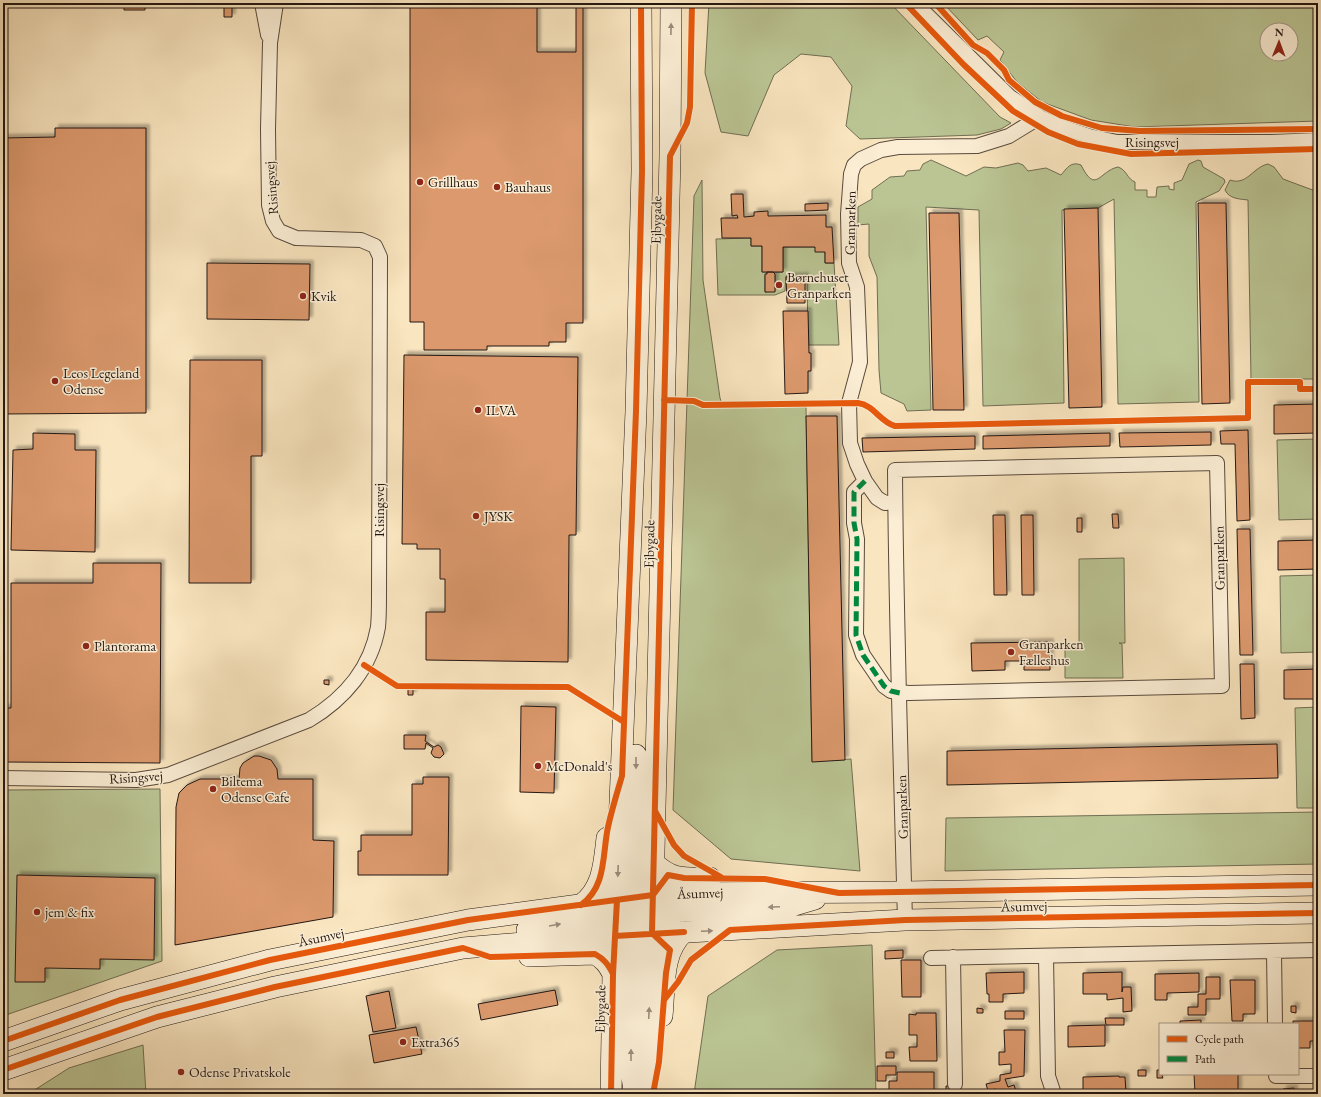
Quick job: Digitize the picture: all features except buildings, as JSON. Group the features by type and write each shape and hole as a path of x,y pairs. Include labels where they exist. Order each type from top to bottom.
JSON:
{"main road":[{"name":"Ejbygade","path":"641,3 642,171 636,411 622,776 634,916 644,1094"},
{"path":"657,3 657,47 670,124"},
{"name":"Ejbygade","path":"611,1094 613,974 653,862 670,124 671,3"},
{"path":"628,627 636,720 631,1069 634,1094"},
{"path":"581,905 589,899 600,882 608,827 622,776"},
{"path":"653,862 662,871 675,878 765,879 839,893"},
{"name":"Åsumvej","path":"839,893 1318,885"},
{"path":"634,916 684,911 788,907 839,893"},
{"name":"Åsumvej","path":"3,1041 120,1000 270,960 468,920 581,905 634,916 684,932 905,920 1318,912"},
{"name":"Åsumvej","path":"3,1070 157,1018 275,987 463,948 634,916"},
{"path":"653,1094 659,1062 668,958 674,944 684,932"},
{"path":"463,948 490,958 595,954 609,965 613,974"}],"street":[{"name":"Risingsvej","path":"262,3 270,43"},
{"name":"Risingsvej","path":"3,778 136,780 168,775 309,720 324,710 348,689 360,673 371,651 378,627 379,596 380,256 375,246 361,240 296,238 279,231 273,222 269,205 268,180 270,43 276,3"},
{"name":"Risingsvej","path":"915,3 1009,96 1040,117 1062,127 1089,136 1117,142 1271,142 1318,140"},
{"name":"Granparken","path":"895,502 885,503 877,498 865,481 857,464 850,437 849,403 860,362 857,287 849,263 848,214 851,174 854,164 861,159 881,150 898,147 977,146 1009,136 1040,117"},
{"name":"Granparken","path":"900,693 1222,686 1217,463 895,470 905,920"},
{"path":"865,481 854,492 854,522 857,539 856,635 863,655 884,686 891,691 900,693"},
{"path":"931,958 1318,950"},
{"path":"1274,951 1275,1023"},
{"path":"1046,956 1048,1076 1054,1094"},
{"path":"953,957 955,1084"},
{"path":"1276,1075 1318,1076"}],"green space":[{"path":"709,3 890,3 1000,117 1011,123 1001,129 977,135 860,139 846,126 852,86 831,57 801,54 774,75 748,136 721,132 705,73"},
{"path":"943,3 1318,3 1318,121 1135,127 1091,120 1042,102 1017,82 1000,60 1004,52 987,36 978,40"},
{"path":"931,160 966,176 984,167 996,168 1018,163 1023,165 1028,171 1046,168 1061,175 1070,166 1078,164 1081,165 1090,179 1094,180 1118,167 1123,170 1132,181 1135,182 1135,190 1147,190 1147,197 1156,197 1157,187 1169,186 1169,189 1174,190 1174,183 1182,180 1189,164 1198,160 1201,161 1203,167 1224,179 1225,182 1219,191 1196,202 1199,402 1118,404 1114,199 1098,208 1062,210 1064,403 983,406 979,210 926,207 931,410 907,411 904,404 881,393 879,370 877,277 869,256 869,224 858,225 858,207 872,199 872,190 890,177 904,176 907,171 920,170 923,164"},
{"path":"1268,164 1274,167 1283,179 1318,192 1318,379 1251,379 1248,200 1232,197 1225,190 1230,180 1236,181 1246,178"},
{"path":"702,180 703,280 720,398 723,407 806,407 812,761 851,759 860,871 731,859 673,810 694,196"},
{"path":"751,238 751,246 762,246 762,272 767,272 765,275 765,292 775,291 775,275 773,272 783,272 783,247 815,247 825,252 825,263 834,263 839,345 808,345 807,275 786,276 785,291 775,295 718,295 716,239"},
{"path":"1318,439 1318,519 1279,520 1277,440"},
{"path":"1124,558 1125,643 1119,643 1122,644 1123,678 1065,678 1065,644 1079,644 1079,559"},
{"path":"1318,575 1318,652 1281,653 1280,576"},
{"path":"1318,707 1318,808 1297,808 1295,708"},
{"path":"160,789 162,961 3,1016 3,790"},
{"path":"1318,812 1318,864 945,871 946,818"},
{"path":"872,945 876,1094 694,1094 708,996 777,950"},
{"path":"143,1045 146,1094 24,1094 33,1091 69,1068"}],"marked path":[{"path":"865,481 854,492 854,523 857,539 856,635 863,655 884,686 891,691 900,693"}],"cycle path":[{"path":"581,905 595,889 599,879 604,859 608,827 622,776 636,411 642,171 641,3"},
{"path":"652,933 670,156 687,123 690,107 692,3"},
{"path":"905,3 964,65 1013,111 1048,132 1078,144 1131,154 1318,149"},
{"path":"935,3 973,45 987,53 1004,70 1009,80 1035,102 1062,116 1102,128 1140,131 1318,129"},
{"path":"664,400 694,401 703,405 858,403 864,404 885,421 895,426 1248,418 1248,382 1300,382 1300,389 1318,389"},
{"path":"364,665 397,686 568,687 624,722"},
{"path":"655,811 674,845 684,856 721,877"},
{"path":"653,895 668,875 684,878 765,879 839,893 1318,885"},
{"path":"9,1039 120,1000 270,960 468,920 653,895"},
{"path":"611,1094 613,974 617,900"},
{"path":"664,1000 678,982 691,960 730,930 905,920 1318,913"},
{"path":"615,936 684,932"},
{"path":"652,933 670,950 666,973 659,1062 653,1094"},
{"path":"3,1070 157,1017 275,987 463,948 490,957 595,954 606,962 613,974"}],"place":[{"name":"Grillhaus","path":"420,182"},
{"name":"Bauhaus","path":"497,187"},
{"name":"Børnehuset Granparken","path":"779,285"},
{"name":"Kvik","path":"303,296"},
{"name":"Leos Legeland Odense","path":"55,381"},
{"name":"ILVA","path":"478,410"},
{"name":"JYSK","path":"476,516"},
{"name":"Plantorama","path":"86,646"},
{"name":"Granparken Fælleshus","path":"1011,652"},
{"name":"McDonald's","path":"538,766"},
{"name":"Biltema Odense Cafe","path":"213,789"},
{"name":"jem & fix","path":"37,912"},
{"name":"Extra365","path":"403,1042"},
{"name":"Odense Privatskole","path":"181,1072"}]}
